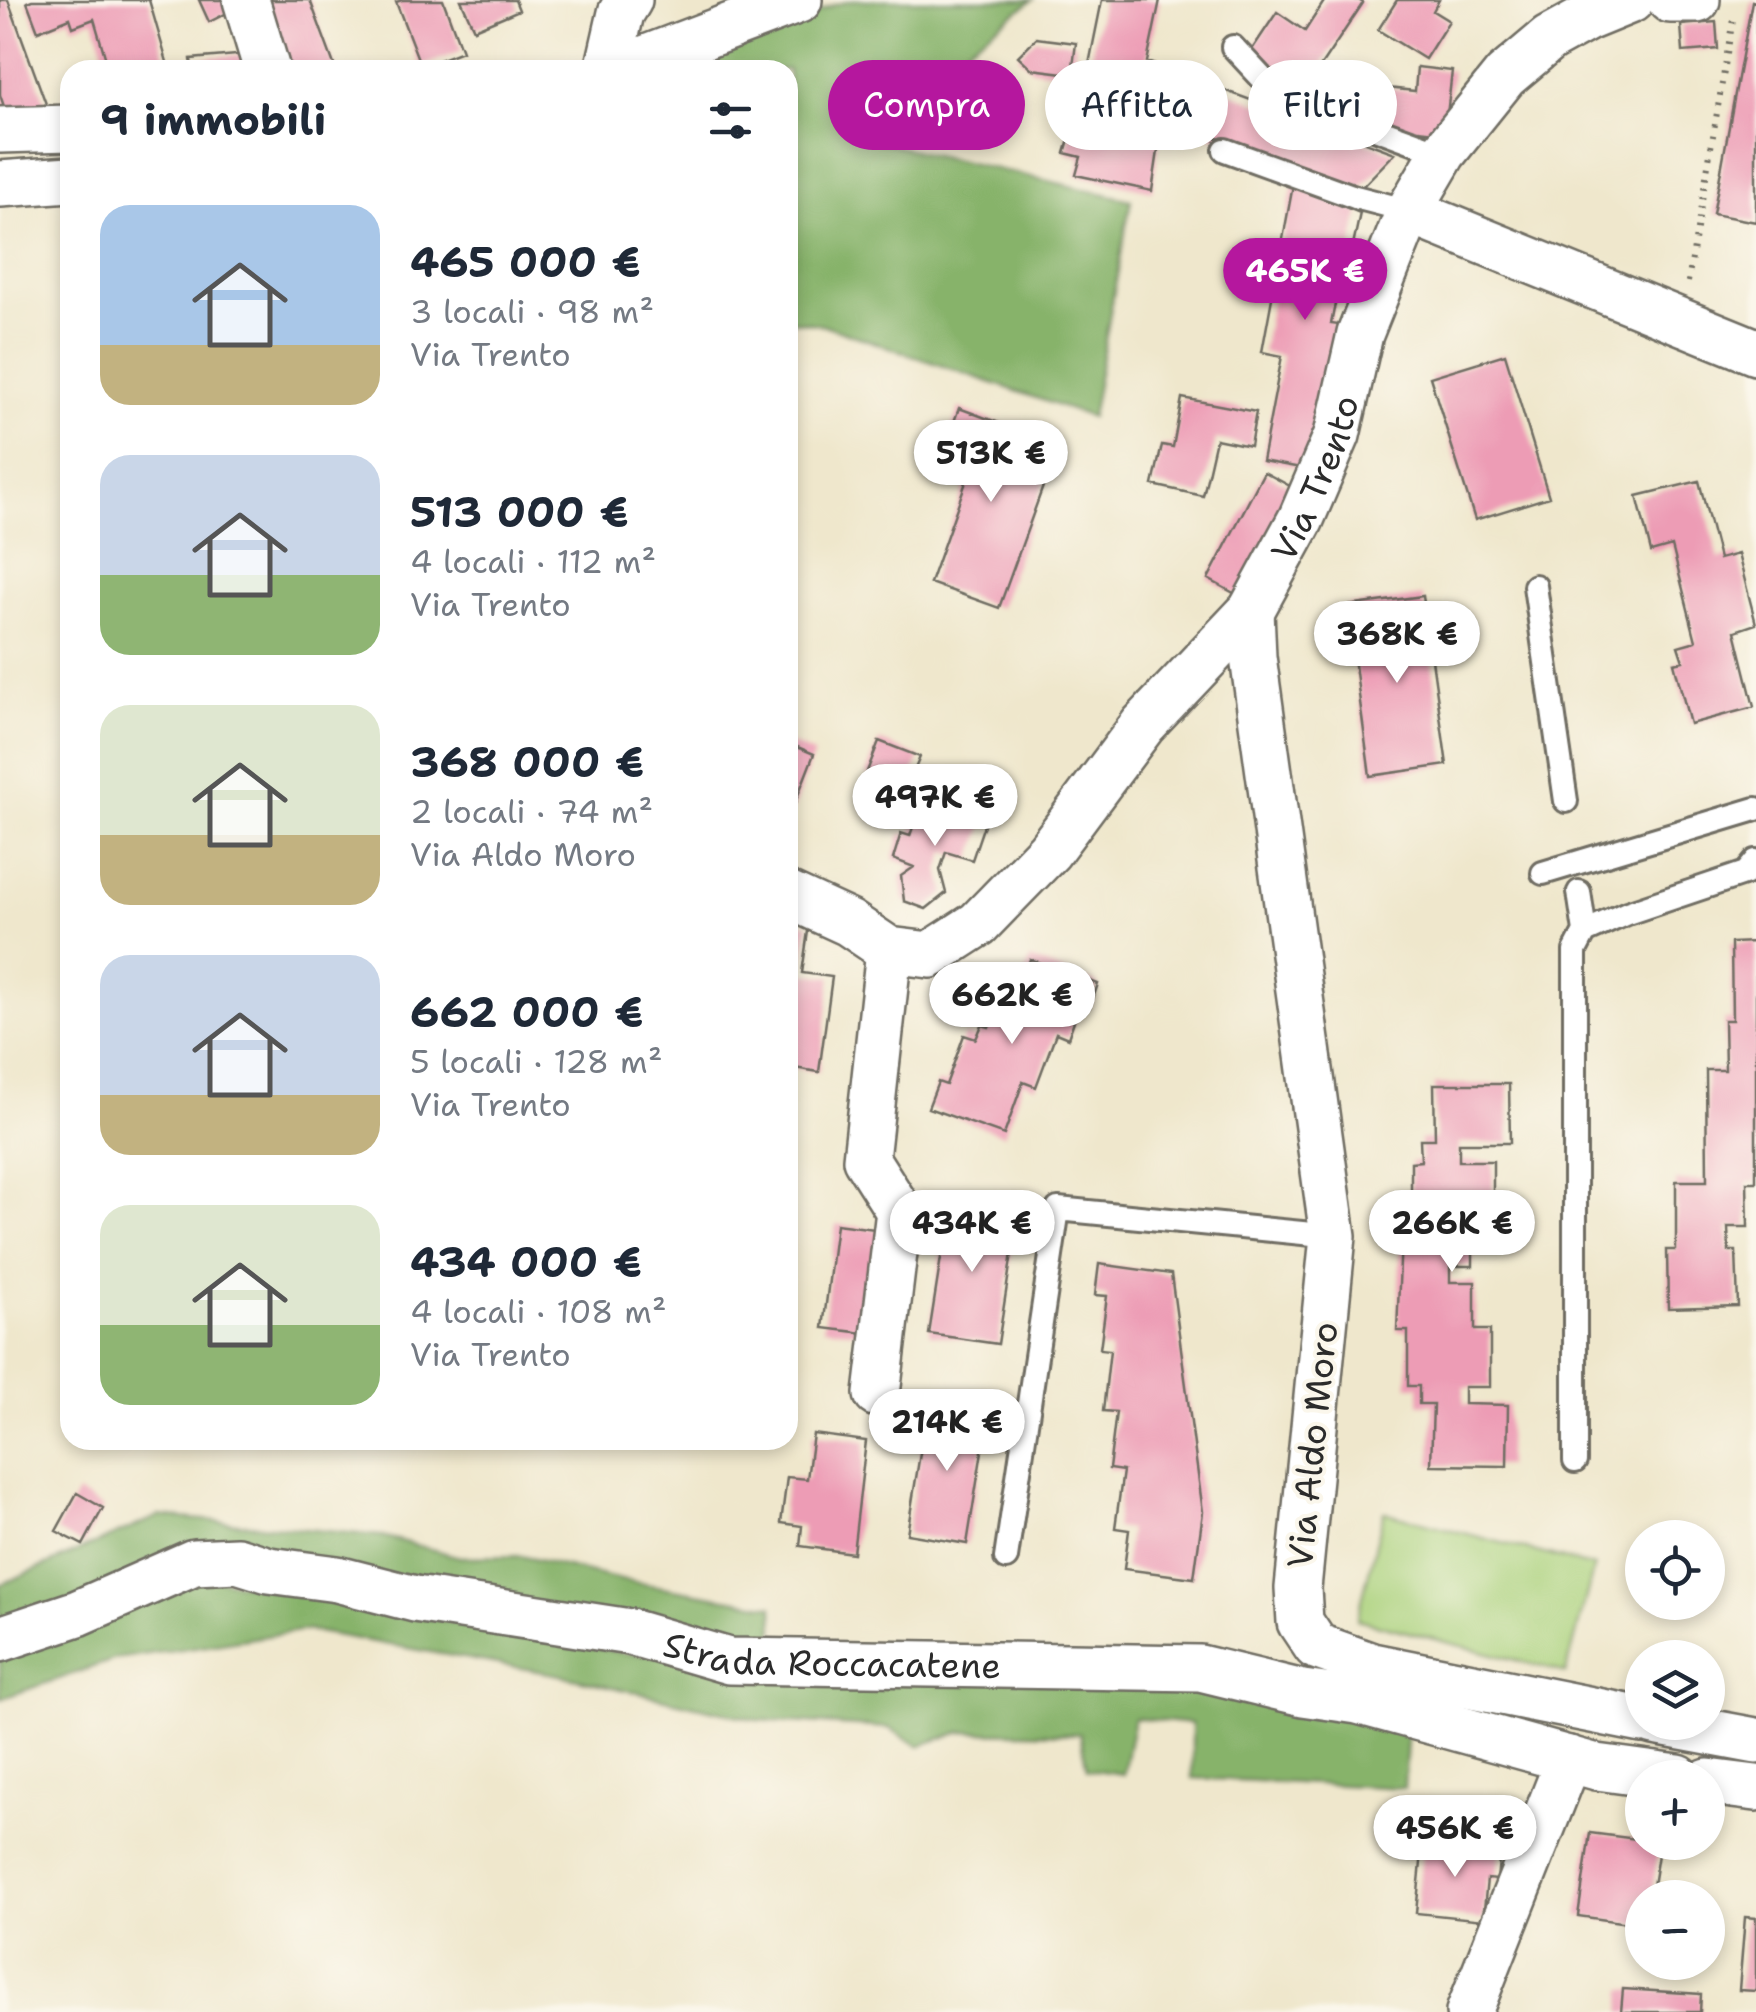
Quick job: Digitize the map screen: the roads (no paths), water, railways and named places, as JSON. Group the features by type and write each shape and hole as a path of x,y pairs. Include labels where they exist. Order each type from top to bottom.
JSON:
{"street":[{"path":"246,0 264,60"},
{"path":"613,60 620,13 629,0"},
{"path":"638,60 799,0"},
{"name":"Via Trento","path":"889,950 930,955 978,924 1049,851 1143,725 1251,610 1301,520 1337,435 1360,334 1409,211 1443,153 1504,76 1549,38 1630,0"},
{"path":"1670,0 1697,0"},
{"path":"0,130 60,128"},
{"path":"0,184 60,181"},
{"path":"1409,211 1756,352"},
{"name":"Via Aldo Moro","path":"1251,610 1253,656 1333,1236 1298,1588 1300,1622 1316,1646 1372,1666 1625,1717"},
{"path":"798,900 849,923 889,950 866,1158 899,1211 877,1394"},
{"name":"Strada Roccacatene","path":"0,1639 78,1613 194,1562 237,1560 415,1599 630,1632 729,1660 1200,1668 1358,1701 1597,1766 1625,1770"},
{"path":"1725,1735 1756,1741"},
{"path":"1469,2012 1570,1759"},
{"path":"1725,1784 1756,1788"}],"lane":[{"path":"1233,46 1274,91 1443,153"},
{"path":"1225,150 1355,197 1409,211"},
{"path":"1535,586 1566,801"},
{"path":"1543,873 1756,809"},
{"path":"1585,932 1626,913 1746,873 1756,861"},
{"path":"1575,1461 1575,951 1585,932 1579,892"},
{"path":"1006,1558 1058,1209 1333,1236"}]}
